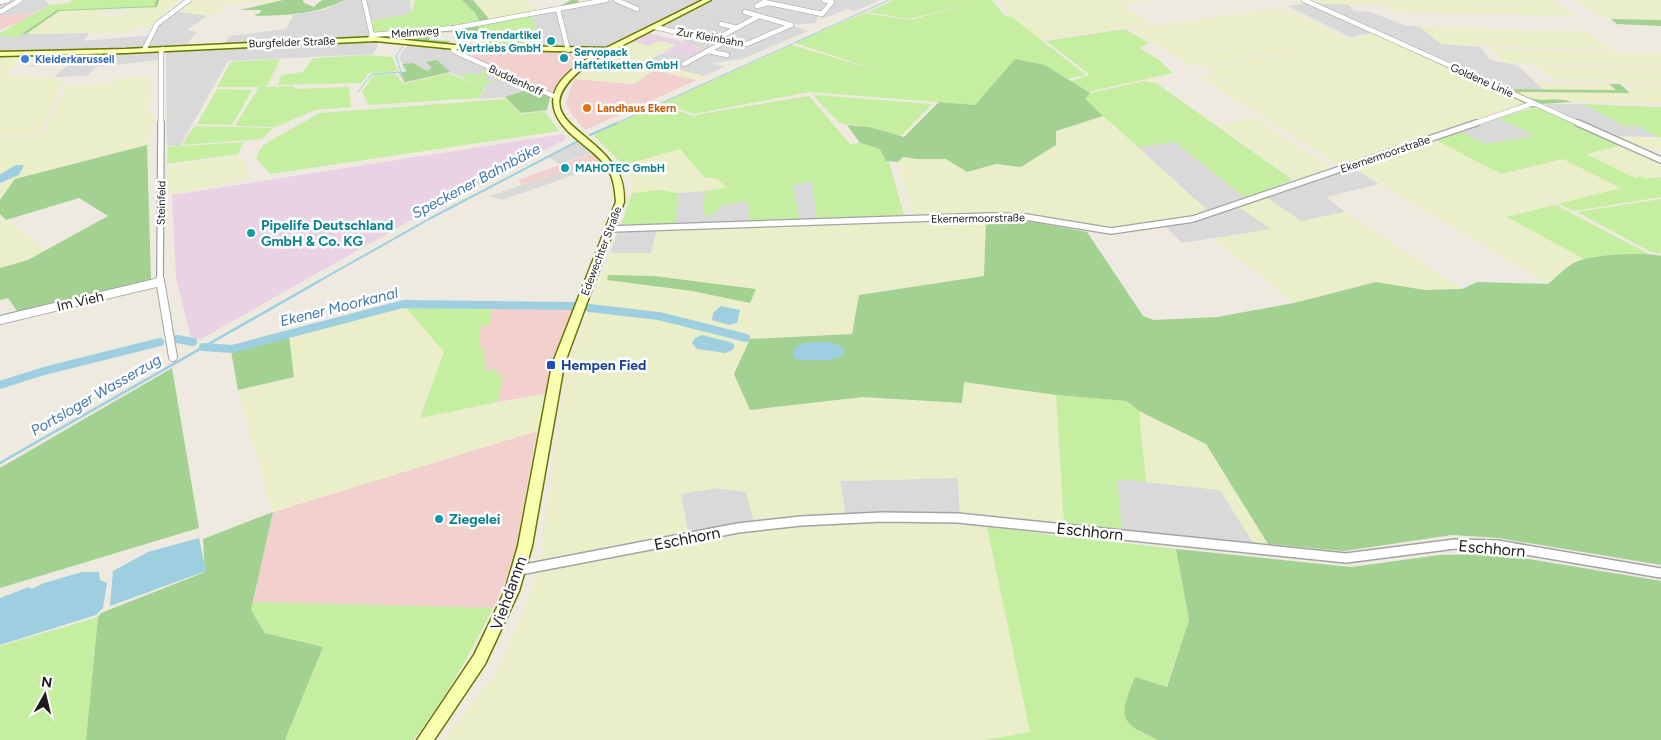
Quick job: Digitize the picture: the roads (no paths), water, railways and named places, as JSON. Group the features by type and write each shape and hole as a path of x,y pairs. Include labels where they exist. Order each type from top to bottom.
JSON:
{"main road":[{"path":"556,97 570,74 604,52 708,0"},
{"name":"Burgfelder Straße","path":"0,54 144,50 371,37 455,47 604,52"},
{"name":"Edewechter Straße","path":"546,429 562,352 620,202 616,173 604,157 563,121 557,111 556,97"},
{"name":"Viehdamm","path":"425,740 480,659 504,613 520,570 546,429"}],"street":[{"path":"0,2 8,0"},
{"path":"0,12 20,0"},
{"path":"144,50 157,24 190,0"},
{"path":"364,0 371,37"},
{"path":"576,6 579,0"},
{"name":"Melmweg","path":"371,37 454,28 606,0"},
{"path":"616,0 637,9"},
{"path":"769,3 822,14 832,2 824,0"},
{"name":"Goldene Linie","path":"1304,0 1661,160"},
{"path":"558,9 568,50"},
{"path":"745,12 758,16"},
{"path":"714,40 758,16"},
{"name":"Zur Kleinbahn","path":"655,26 724,42 747,44 791,24 758,16"},
{"path":"721,24 736,28"},
{"path":"684,64 724,42"},
{"name":"Buddenhoff","path":"455,47 453,50 458,53 556,97"},
{"name":"Steinfeld","path":"163,49 161,52 160,282 173,357"},
{"path":"708,51 727,56"},
{"name":"Ekernermoorstraße","path":"611,229 991,216 1026,217 1095,230 1126,230 1193,218 1534,103"},
{"name":"Im Vieh","path":"0,320 160,282"},
{"name":"Eschhorn","path":"520,570 738,528 801,520 882,517 958,518 1346,558 1455,544 1497,545 1661,574"}],"water":[{"path":"16,165 24,165 19,175 0,183 0,174"},
{"path":"721,306 740,310 737,323 729,325 712,320 713,313"},
{"path":"702,335 730,342 734,344 734,349 726,353 697,349 692,343 695,338"},
{"path":"830,342 845,348 842,356 825,360 795,359 793,354 795,349 803,343"},
{"path":"199,538 206,571 110,606 113,571 148,552"},
{"path":"82,572 99,572 100,580 107,583 103,608 96,615 0,645 0,598 29,587 31,589 44,583"}],"waterway":[{"name":"Speckener Bahnbäke","path":"615,124 889,0"},
{"path":"358,92 372,74 401,72 396,56 403,46"},
{"name":"Speckener Bahnbäke","path":"590,135 617,123"},
{"name":"Speckener Bahnbäke","path":"319,281 429,219 578,141"},
{"path":"1339,166 1352,162"},
{"name":"Portsloger Wasserzug","path":"0,463 321,280"},
{"name":"Ekener Moorkanal","path":"203,347 232,349 403,304 574,306"},
{"name":"Ekener Moorkanal","path":"589,308 659,316 679,321"},
{"name":"Ekener Moorkanal","path":"683,322 746,338"},
{"name":"Ekener Moorkanal","path":"177,339 193,342"},
{"name":"Ekener Moorkanal","path":"0,385 44,371 160,342"}],"place":[{"name":"Viva Trendartikel Vertriebs GmbH","path":"551,41"},
{"name":"Servopack Haftetiketten GmbH","path":"564,58"},
{"name":"Kleiderkarussell","path":"25,59"},
{"name":"Landhaus Ekern","path":"587,108"},
{"name":"MAHOTEC GmbH","path":"565,168"},
{"name":"Pipelife Deutschland GmbH & Co. KG","path":"251,233"},
{"name":"Hempen Fied","path":"551,365"},
{"name":"Ziegelei","path":"439,519"}]}
